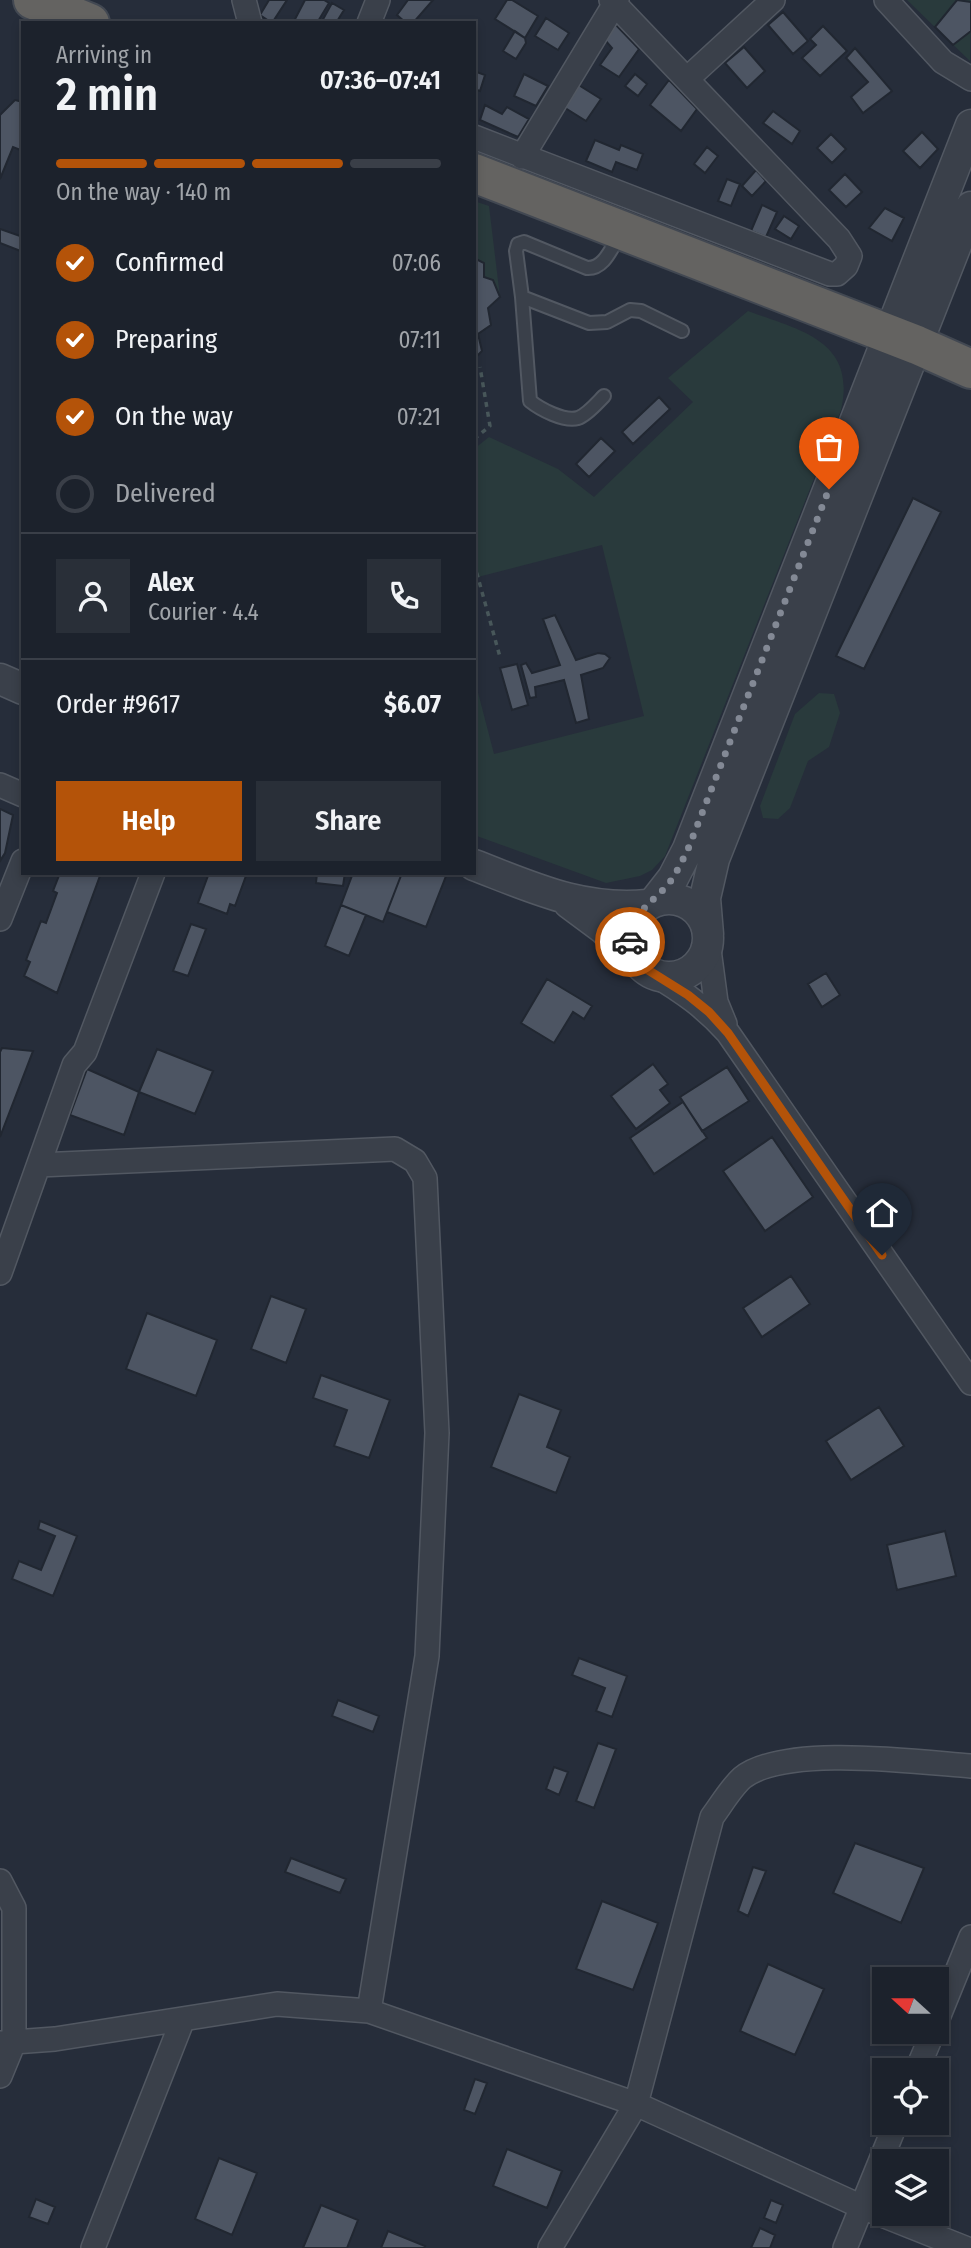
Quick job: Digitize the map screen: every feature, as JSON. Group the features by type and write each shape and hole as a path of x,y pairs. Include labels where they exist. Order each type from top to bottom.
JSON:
{"highway":[{"path":"33,0 85,21"},
{"path":"476,174 971,369"}],"street":[{"path":"244,0 249,21"},
{"path":"370,21 378,0"},
{"path":"687,79 773,0"},
{"path":"886,0 943,62 971,79"},
{"path":"476,138 522,157 817,269 837,274 846,266 850,256 839,239 614,1 522,157"},
{"path":"728,1033 716,1002 708,938 705,898 714,859 903,340 971,125"},
{"path":"476,866 563,899 610,907 651,903 672,898 689,904 702,917 708,938 703,958 692,970 677,977 669,978 647,970 631,950 630,933 635,918 651,903 673,878 688,849 903,340 971,208"},
{"path":"0,679 21,688"},
{"path":"0,785 21,794"},
{"path":"0,919 21,865"},
{"path":"0,1273 74,1065 85,1052 152,875"},
{"path":"563,899 604,929 647,970 688,995 709,1012 728,1033 971,1383"},
{"path":"39,1165 395,1149 415,1161 425,1178 437,1433 427,1656 369,2011"},
{"path":"550,2248 636,2104 712,1817 742,1778 775,1763 816,1759 859,1757 971,1766"},
{"path":"0,1881 14,1908 7,2043 0,2076"},
{"path":"949,1992 971,1937"},
{"path":"7,2043 55,2039 277,2004 369,2011 636,2104 862,2207 965,2248"},
{"path":"93,2248 183,2019"},
{"path":"845,2248 891,2135"}],"lane":[{"path":"604,396 580,418 571,419 530,401 516,251 518,244 524,242 587,268 594,268 600,266 623,230"},
{"path":"522,297 589,323 607,322 630,310 641,311 682,331"}],"path":[{"path":"476,437 490,426 480,367"},
{"path":"476,570 500,657"}],"shaded area":[{"path":"907,0 971,0 970,61"},
{"path":"476,202 489,206 500,297 493,280 484,277 484,263 476,259"},
{"path":"748,311 804,332 820,341 832,353 840,368 844,386 841,410 665,856 652,870 640,876 606,883 476,836 476,685 494,754 644,716 602,545 476,577 476,447 489,437 558,469 594,497 693,402 668,378"},
{"path":"819,693 834,694 840,713 829,747 808,761 790,808 778,819 763,818 760,806 795,714"}],"building":[{"path":"269,0 287,0 273,21 260,15"},
{"path":"305,0 324,0 329,3 318,21 294,21"},
{"path":"408,0 433,0 415,21 404,21 397,15"},
{"path":"507,0 512,0 538,16 525,38 495,19"},
{"path":"957,0 971,2 971,31 953,45 935,27"},
{"path":"332,3 344,10 337,21 322,21"},
{"path":"783,12 808,41 793,54 768,25"},
{"path":"546,18 569,33 558,50 535,36"},
{"path":"615,24 639,49 619,77 600,65 612,48 605,40"},
{"path":"823,26 847,51 820,76 802,58 816,45 810,39"},
{"path":"515,31 525,38 526,43 516,59 503,51"},
{"path":"744,47 765,71 747,88 725,63"},
{"path":"855,48 892,91 863,113 851,97 868,82 846,58"},
{"path":"476,72 485,75 480,91 476,90"},
{"path":"524,74 548,86 536,106 514,96"},
{"path":"635,74 647,84 638,96 625,86"},
{"path":"669,80 697,109 681,131 650,105"},
{"path":"577,84 601,99 586,121 562,106"},
{"path":"15,100 21,102 21,150 13,147 0,179 0,115"},
{"path":"485,105 502,114 507,107 529,119 518,137 480,120"},
{"path":"773,111 800,131 792,144 763,123"},
{"path":"922,132 938,149 920,168 903,151"},
{"path":"831,134 846,149 832,163 817,148"},
{"path":"595,140 619,150 621,145 643,154 637,170 616,162 612,172 586,161"},
{"path":"707,147 718,156 705,173 694,164"},
{"path":"756,170 766,181 752,196 742,186"},
{"path":"845,174 862,192 846,207 829,190"},
{"path":"727,179 740,184 731,206 718,201"},
{"path":"762,205 777,212 766,237 751,231"},
{"path":"885,208 904,218 892,241 869,228"},
{"path":"784,216 799,226 791,239 775,229"},
{"path":"0,229 21,236 21,251 0,243"},
{"path":"476,259 484,263 484,277 493,280 500,297 488,308 491,325 478,334 482,351 476,357"},
{"path":"659,397 670,409 633,444 622,432"},
{"path":"601,438 615,451 589,477 576,464"},
{"path":"913,498 941,512 864,669 836,656"},
{"path":"555,615 576,660 598,653 610,658 603,668 581,675 589,719 576,723 564,680 535,687 536,697 530,698 521,665 526,663 532,673 560,665 543,619"},
{"path":"517,664 528,705 512,710 500,668"},
{"path":"0,809 13,815 5,853 0,861"},
{"path":"59,875 100,875 57,993 24,976 30,962 26,960 41,921 46,923 57,893 53,891"},
{"path":"208,875 246,875 235,906 230,904 227,914 198,903"},
{"path":"317,875 345,875 343,886 316,883"},
{"path":"352,875 401,875 383,922 341,905"},
{"path":"401,875 446,876 426,927 387,912"},
{"path":"341,905 366,915 349,956 325,946"},
{"path":"191,924 206,929 188,976 173,971"},
{"path":"826,973 840,995 822,1007 808,984"},
{"path":"547,979 592,1006 584,1019 573,1012 554,1043 521,1023"},
{"path":"2,1048 33,1051 0,1137 0,1052"},
{"path":"157,1049 213,1071 195,1114 139,1092"},
{"path":"653,1064 668,1084 660,1090 670,1103 636,1129 611,1096"},
{"path":"727,1067 749,1101 702,1131 680,1097"},
{"path":"87,1069 139,1092 124,1135 70,1115"},
{"path":"683,1102 707,1138 654,1174 630,1138"},
{"path":"772,1137 813,1197 765,1231 723,1171"},
{"path":"791,1276 810,1304 762,1337 743,1308"},
{"path":"271,1296 306,1309 286,1363 251,1349"},
{"path":"147,1313 217,1340 196,1396 126,1369"},
{"path":"321,1375 390,1400 369,1458 334,1446 347,1410 313,1398"},
{"path":"519,1394 561,1410 547,1447 570,1457 556,1493 491,1467"},
{"path":"879,1407 904,1446 851,1480 826,1441"},
{"path":"40,1521 77,1536 53,1596 12,1579 19,1561 41,1570 55,1536 38,1529"},
{"path":"945,1531 956,1576 897,1590 887,1545"},
{"path":"579,1658 627,1676 612,1717 596,1711 605,1688 572,1675"},
{"path":"338,1700 379,1716 373,1732 332,1716"},
{"path":"598,1743 616,1749 594,1808 576,1801"},
{"path":"554,1767 568,1772 559,1795 546,1789"},
{"path":"855,1843 924,1868 901,1923 833,1893"},
{"path":"291,1858 346,1879 340,1893 285,1872"},
{"path":"753,1867 766,1871 748,1916 738,1911"},
{"path":"602,1901 658,1923 633,1990 576,1969"},
{"path":"768,1964 824,1989 795,2055 740,2031"},
{"path":"475,2079 487,2083 475,2114 464,2110"},
{"path":"507,2149 562,2171 547,2208 493,2186"},
{"path":"219,2158 257,2173 232,2235 195,2219"},
{"path":"36,2199 55,2207 48,2224 29,2217"},
{"path":"771,2200 783,2205 776,2223 764,2218"},
{"path":"321,2205 358,2220 347,2248 303,2248"},
{"path":"760,2228 775,2235 770,2248 751,2248"},
{"path":"388,2231 425,2246 381,2248"}],"way so far":[{"path":"630,942 635,918 647,905 655,901 673,878 688,849 829,489"}],"route":[{"path":"630,942 631,950 640,965 688,995 709,1012 728,1033 882,1255"}]}
